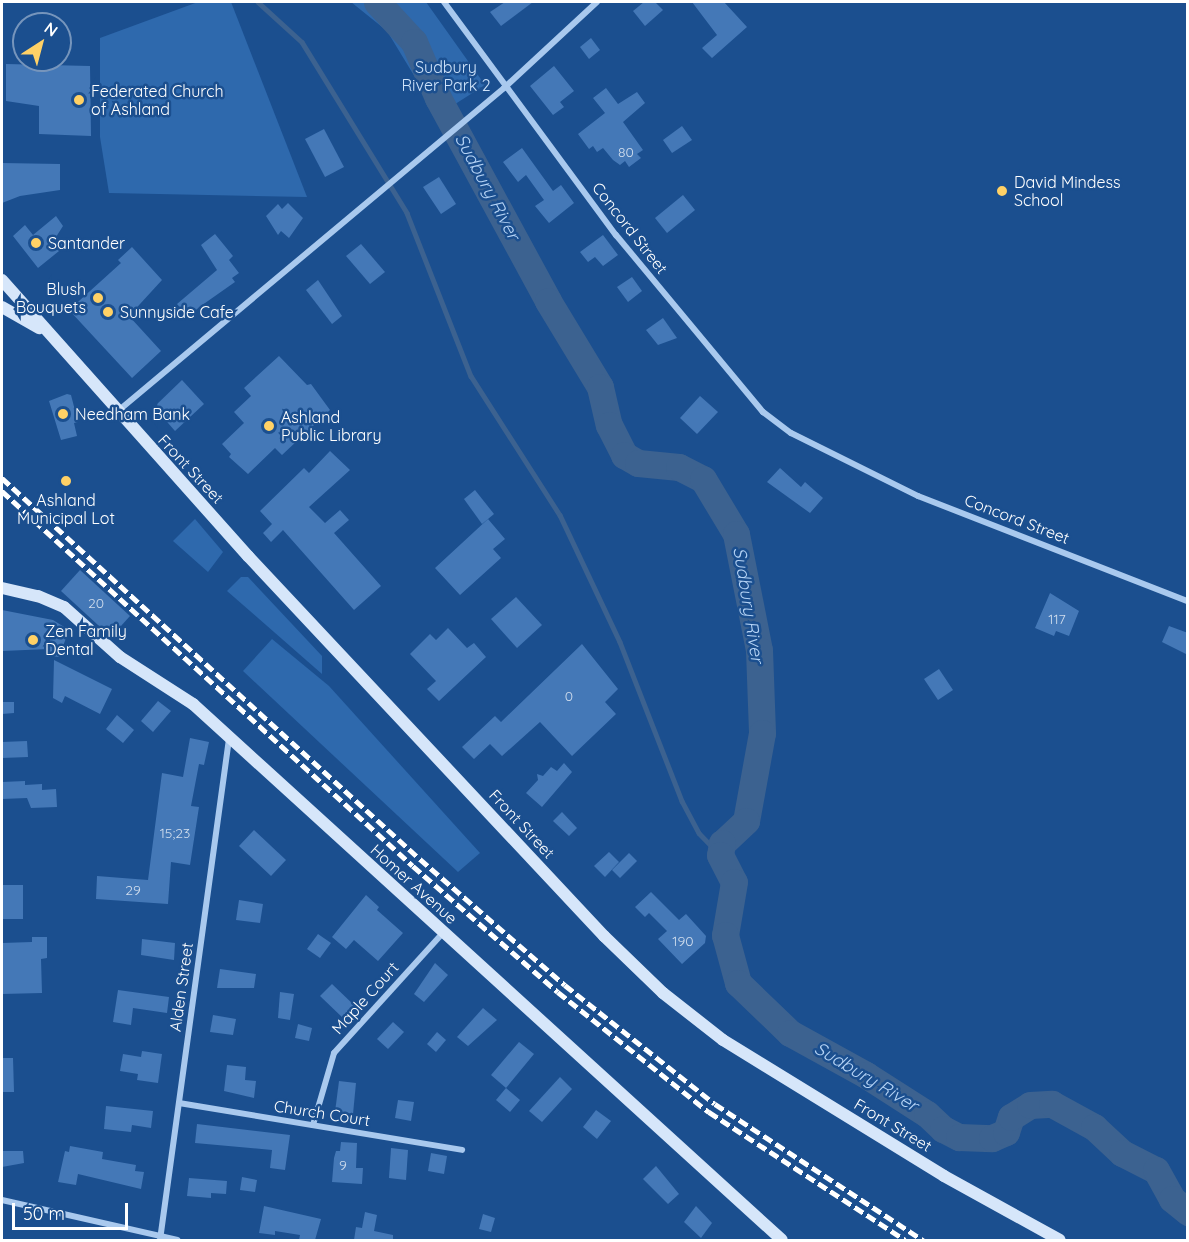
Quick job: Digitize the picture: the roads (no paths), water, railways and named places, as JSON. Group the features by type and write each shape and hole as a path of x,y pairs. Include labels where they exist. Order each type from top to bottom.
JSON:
{"street":[{"name":"Concord Street","path":"444,2 504,88 616,235 763,412 800,438 918,496 1188,601"},
{"path":"117,412 504,88 597,2"},
{"name":"Front Street","path":"2,280 28,305 43,330 117,412 604,936 663,993 734,1046 944,1176 1060,1240"},
{"name":"Front Street","path":"2,307 43,330"},
{"name":"Homer Avenue","path":"2,588 38,596 64,607 112,650 183,696 782,1240"},
{"name":"Alden Street","path":"160,1238 229,737"},
{"name":"Maple Court","path":"313,1125 334,1053 443,933"},
{"name":"Church Court","path":"178,1103 462,1150"},
{"path":"2,1200 160,1238 178,1240"}],"waterway":[{"path":"258,2 302,42 407,213 471,376 560,515 620,642 682,801 699,833 720,855"},
{"name":"Sudbury River","path":"377,2 414,42 438,98 548,301 600,387 609,425 624,455 638,463 679,467 703,479 736,534 759,650 762,733 746,821 722,843 720,855 734,882 725,935 738,983 790,1033 866,1075 927,1114 943,1129 959,1137 992,1138 1006,1132 1011,1117 1030,1105 1052,1104 1094,1127 1122,1153 1156,1170 1172,1199 1188,1212"}],"railway":[{"path":"2,478 420,859 565,985 715,1104 923,1240"},
{"path":"2,491 413,866 558,992 709,1112 905,1240"}],"place":[{"name":"Federated Church of Ashland","path":"79,100"},
{"name":"David Mindess School","path":"1002,191"},
{"name":"Santander","path":"36,243"},
{"name":"Blush Bouquets","path":"98,298"},
{"name":"Sunnyside Cafe","path":"108,312"},
{"name":"Needham Bank","path":"63,414"},
{"name":"Ashland Public Library","path":"269,426"},
{"name":"Ashland Municipal Lot","path":"66,481"},
{"name":"Zen Family Dental","path":"33,640"}],"park label":[{"name":"Sudbury River Park 2","path":"446,76"}]}
